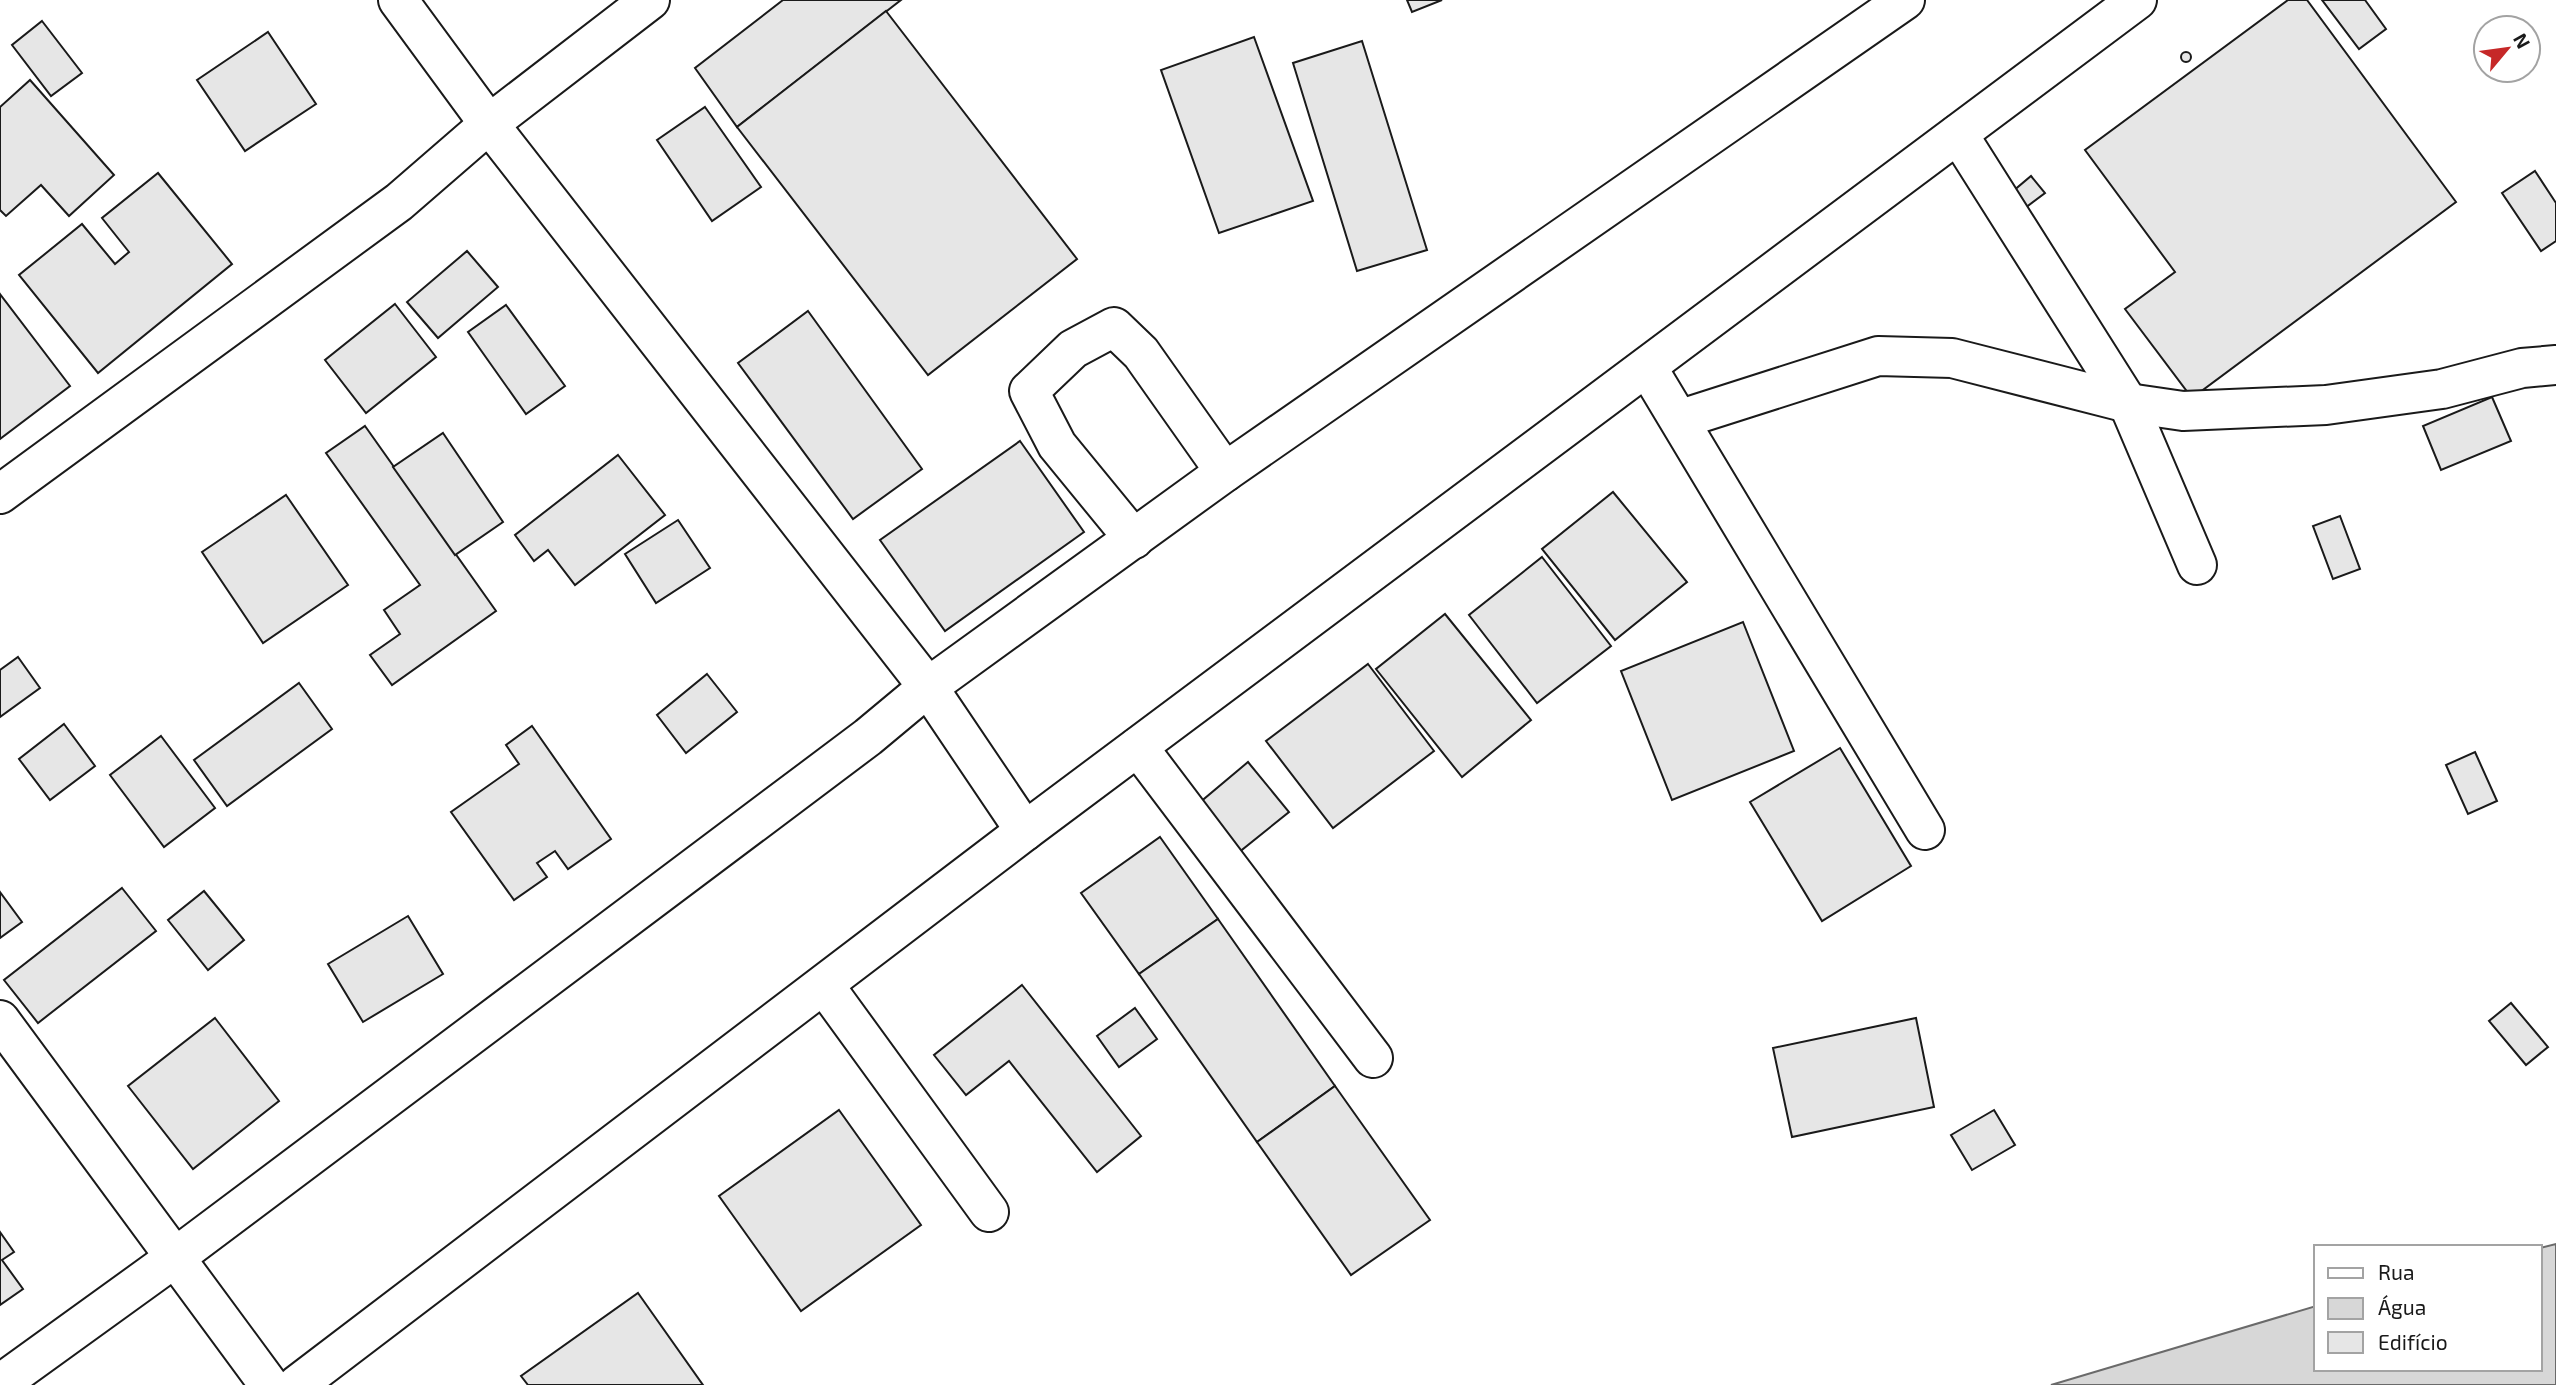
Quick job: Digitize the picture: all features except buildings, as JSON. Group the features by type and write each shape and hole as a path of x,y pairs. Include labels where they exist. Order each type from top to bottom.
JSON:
{"main road":[{"path":"398,0 489,124 928,687 1025,831"},
{"path":"0,494 399,202 489,124 650,0"},
{"path":"0,1384 173,1258 868,737 928,687 1225,472 1905,0"},
{"path":"297,1385 1025,831 2137,0"},
{"path":"1958,134 2128,403 2197,565"},
{"path":"1134,539 1057,445 1029,391 1073,349 1114,327 1141,353 1225,472"},
{"path":"1681,419 1878,356 1952,358 2128,403 2183,411 2326,405 2442,389 2522,368 2556,365"},
{"path":"1647,367 1681,419 1925,830"},
{"path":"1138,747 1373,1058"},
{"path":"824,985 989,1212"},
{"path":"0,1020 269,1385"}],"water":[{"path":"2556,1244 2556,1385 2051,1385 2314,1307 2314,1371 2542,1371 2542,1248"}]}
